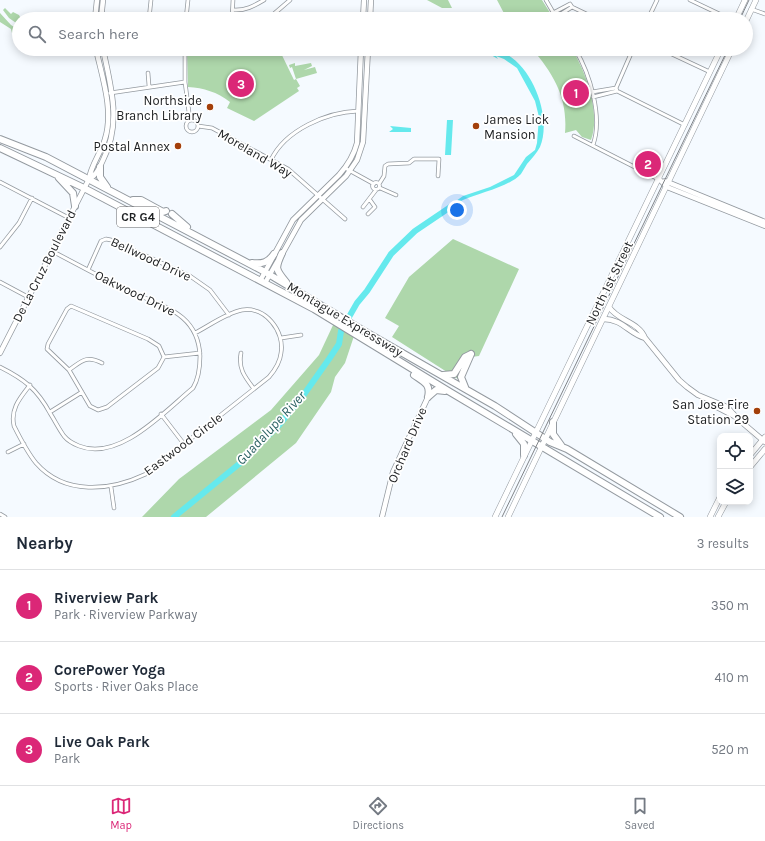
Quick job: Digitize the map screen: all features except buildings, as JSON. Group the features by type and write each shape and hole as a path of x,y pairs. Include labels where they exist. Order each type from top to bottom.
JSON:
{"highway":[{"name":"Montague Expressway","path":"0,139 46,157 110,189 268,273 405,364 660,517"},
{"name":"Montague Expressway","path":"0,148 84,188 337,319"},
{"path":"100,166 100,177 110,189"},
{"path":"55,174 73,193 75,206"},
{"path":"131,200 141,200 163,212 169,213 192,232"},
{"path":"282,253 276,266 277,271 288,285"},
{"path":"249,263 264,263 271,259 274,254"},
{"name":"Montague Expressway","path":"362,334 466,388 546,438 567,449 678,516 685,517"},
{"path":"443,375 454,374 465,357 471,354 461,377 466,388"},
{"path":"405,364 414,375 428,386 430,390 428,397"},
{"path":"428,397 439,390 450,392"},
{"path":"553,422 554,437 567,449"},
{"path":"512,429 524,444 524,456"}],"main road":[{"path":"96,12 97,0"},
{"path":"102,12 103,0"},
{"path":"363,12 364,0"},
{"path":"370,12 371,0"},
{"path":"739,12 745,0"},
{"path":"750,12 756,0"},
{"path":"89,179 90,172 106,137 108,120 106,93 98,56"},
{"path":"89,179 95,176 113,137 114,125 112,92 104,56"},
{"path":"268,273 274,254 293,220 317,195 348,170 357,143 361,56"},
{"path":"263,282 301,220 357,160 363,142 368,56"},
{"name":"North 1st Street","path":"495,517 535,431 686,125 718,56"},
{"name":"North 1st Street","path":"508,517 729,56"},
{"name":"De La Cruz Boulevard","path":"0,353 89,179"},
{"path":"659,179 668,185 765,226"},
{"path":"668,185 765,222"},
{"path":"609,307 614,314 643,333 645,338 679,380 692,391 709,400 713,405 738,418 764,440 753,452"},
{"path":"603,319 616,320 640,337 645,338"},
{"name":"Orchard Drive","path":"382,517 393,472 428,397"},
{"path":"753,463 765,449"},
{"path":"710,517 717,503"},
{"path":"718,517 724,505"}],"street":[{"path":"149,12 150,0"},
{"path":"187,12 188,0"},
{"path":"233,0 233,10 253,7 264,0"},
{"path":"276,12 290,0"},
{"path":"546,0 552,12"},
{"path":"651,12 657,0"},
{"path":"690,0 715,12"},
{"path":"555,12 571,4"},
{"path":"562,12 571,4"},
{"path":"571,4 585,12"},
{"path":"752,9 765,14"},
{"path":"185,56 185,82 190,120"},
{"path":"579,56 587,72 593,97 596,128 593,145"},
{"path":"593,97 616,89 631,56"},
{"path":"676,56 710,72"},
{"path":"148,73 149,86"},
{"path":"106,93 185,82"},
{"path":"592,92 616,89 686,125"},
{"path":"271,160 280,146 308,125 343,112 359,111"},
{"path":"190,120 195,121 198,126 195,132 189,132 185,127 186,123 190,120"},
{"name":"Moreland Way","path":"198,126 209,127 288,169 345,220"},
{"path":"574,136 659,179"},
{"path":"363,207 370,200 378,187 384,176 385,166 388,164 409,163 414,159 439,159 438,176"},
{"path":"348,170 378,187"},
{"path":"0,182 69,218"},
{"path":"374,184 373,187 378,187 396,195"},
{"path":"0,247 19,223 32,198"},
{"path":"368,214 375,207 370,200"},
{"name":"Bellwood Drive","path":"88,270 102,241 106,239 190,276 210,290 229,315"},
{"name":"Oakwood Drive","path":"0,367 21,377 30,385 50,412 66,438 73,444 94,449 105,449 123,442 193,388 199,373 200,353 194,333 180,315 168,307 127,290 52,251"},
{"path":"0,282 28,297"},
{"path":"71,306 148,339 159,346 164,356 158,368 107,408 98,410 90,406 69,370 48,349 48,344 67,309 71,306"},
{"path":"194,333 241,310 253,310 260,313 272,322 281,338 301,335"},
{"name":"Eastwood Circle","path":"30,385 12,412 14,426 36,462 58,479 83,487 111,487 129,482 146,474 269,377 278,366 281,354 281,338"},
{"path":"164,356 200,353"},
{"path":"241,353 241,370 254,389"},
{"path":"69,370 85,359 94,359 102,363"},
{"path":"50,412 82,392"},
{"path":"161,414 184,444"},
{"path":"8,452 24,444"},
{"path":"111,487 114,508"},
{"path":"0,514 5,517"}],"green space":[{"path":"427,0 448,0 452,8 442,8"},
{"path":"497,0 542,0 550,12 503,12"},
{"path":"5,8 11,14 12,13 12,20 9,18 3,10"},
{"path":"0,13 12,26 12,33 11,29 0,22"},
{"path":"187,56 282,56 294,80 296,79 300,86 297,88 299,91 254,121 227,108 230,102 215,93 199,88 188,87"},
{"path":"538,56 576,56 587,81 593,105 594,129 591,140 582,137 576,130 565,133 562,98 553,78"},
{"path":"295,63 295,66 311,63 312,66 304,70 315,67 317,73 296,79 292,67 290,68 289,65"},
{"path":"453,239 519,269 479,356 471,357 458,379 392,337 399,326 385,318 409,277"},
{"path":"334,323 354,336 345,363 335,377 331,392 296,443 206,517 142,517 179,479 271,410 319,355"}],"water":[{"path":"496,56 508,56 515,60 525,71 534,86 540,101 543,118 543,133 540,147 516,179 502,186 463,200 445,211 445,209 463,196 490,187 514,175 526,157 535,150 539,117 535,101 517,68 504,59"},
{"path":"447,120 453,120 451,155 445,155"},
{"path":"390,126 411,128 411,132 389,132 393,129"}],"waterway":[{"name":"Guadalupe River","path":"174,517 239,464 279,425 305,393 339,344 341,331 357,303 367,291 391,254 415,231 452,206"}],"tram line":[{"path":"743,12 749,0"},
{"path":"502,517 725,56"}],"place":[{"name":"Live Oak Park","path":"241,84"},
{"name":"Riverview Park","path":"576,93"},
{"name":"Northside Branch Library","path":"210,107"},
{"name":"James Lick Mansion","path":"476,126"},
{"name":"Postal Annex","path":"178,146"},
{"name":"CorePower Yoga","path":"648,164"},
{"name":"San Jose Fire Station 29","path":"757,411"}]}
